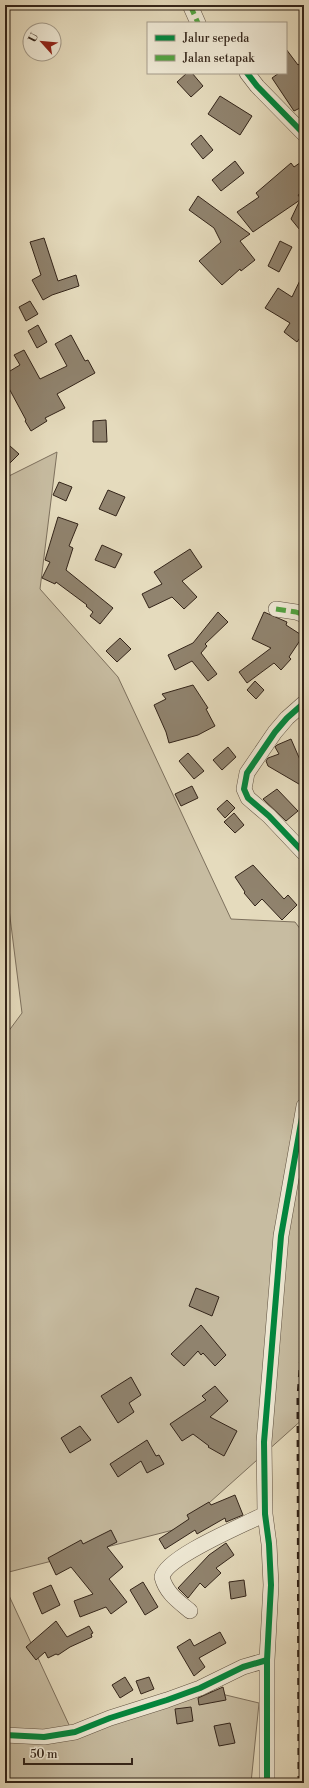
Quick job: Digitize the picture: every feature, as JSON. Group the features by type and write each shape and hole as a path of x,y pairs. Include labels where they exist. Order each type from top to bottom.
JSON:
{"street":[{"path":"190,5 198,22"},
{"path":"248,74 257,86 304,134"},
{"path":"276,609 296,612 304,615"},
{"path":"304,703 287,718 268,742 247,773 244,789 248,798 269,816 304,853"},
{"path":"267,1783 267,1660 270,1585 269,1544 265,1514 264,1442 281,1236 304,1106"},
{"path":"190,1611 172,1596 164,1585 162,1578 167,1568 194,1549 265,1514"},
{"path":"5,1735 44,1738 75,1732 110,1718 200,1688 243,1667 267,1660"}],"shaded area":[{"path":"57,452 40,589 118,677 231,919 295,922 304,934 304,1418 181,1528 5,1573 5,1036 22,1013 5,877 5,478"},
{"path":"5,1587 70,1727 209,1691 259,1703 251,1783 5,1783"}],"building":[{"path":"287,50 298,65 304,60 304,106 294,111 272,78 278,74 287,74"},
{"path":"186,74 193,74 203,86 191,97 177,82"},
{"path":"220,96 252,116 240,135 208,114"},
{"path":"201,135 213,150 203,159 191,144"},
{"path":"304,160 304,191 298,195 301,199 304,192 304,235 291,219 300,200 253,232 237,212 259,197 256,193 291,163 294,167"},
{"path":"235,161 244,173 221,191 212,180"},
{"path":"198,196 250,234 240,241 255,260 241,271 240,269 222,285 199,261 221,242 214,228 189,210"},
{"path":"44,238 58,281 76,275 79,286 52,295 43,300 32,280 41,275 30,242"},
{"path":"280,241 292,247 279,272 268,266"},
{"path":"304,272 304,332 297,342 284,332 290,323 265,308 278,288 292,297"},
{"path":"30,301 38,314 26,321 19,307"},
{"path":"38,325 47,342 37,348 28,331"},
{"path":"71,335 85,361 88,360 95,373 57,394 65,408 45,418 47,421 31,431 5,381 5,374 20,365 14,355 24,350 40,379 67,366 55,344"},
{"path":"106,420 107,442 93,442 93,421"},
{"path":"10,446 19,454 5,468 5,451"},
{"path":"59,482 72,487 66,501 53,495"},
{"path":"108,490 125,497 116,516 99,509"},
{"path":"58,517 78,524 69,546 73,548 66,570 113,608 100,624 90,616 93,612 86,606 87,605 56,582 55,584 42,578 50,562 45,560"},
{"path":"102,545 122,554 115,568 95,560"},
{"path":"190,549 202,567 182,581 197,597 184,609 172,597 149,608 142,594 162,584 154,572"},
{"path":"218,612 228,622 205,644 207,646 201,653 217,674 208,681 192,661 175,670 168,655 193,643"},
{"path":"264,612 287,622 286,625 303,636 289,657 291,659 281,670 274,663 247,683 239,672 271,648 252,639"},
{"path":"120,638 131,649 117,662 106,651"},
{"path":"255,681 264,690 256,699 247,690"},
{"path":"193,685 208,708 206,709 215,726 198,735 169,743 166,732 154,705 166,699 162,694"},
{"path":"291,739 304,769 304,787 268,766 266,761 268,758 279,754 275,747 277,745"},
{"path":"228,747 236,757 222,770 213,760"},
{"path":"188,753 204,771 194,779 179,761"},
{"path":"192,786 198,798 181,806 175,794"},
{"path":"277,789 298,811 286,821 263,799"},
{"path":"227,800 235,808 225,818 217,809"},
{"path":"234,813 244,825 235,833 224,822"},
{"path":"253,865 284,899 288,895 297,905 282,920 262,899 255,906 244,893 245,892 235,877"},
{"path":"196,1288 219,1297 212,1316 189,1306"},
{"path":"201,1325 226,1355 215,1366 203,1353 201,1355 198,1351 184,1366 171,1354"},
{"path":"131,1377 141,1395 129,1403 134,1412 118,1423 101,1396"},
{"path":"215,1386 228,1401 210,1417 237,1431 224,1456 208,1447 209,1446 193,1434 182,1441 170,1424 206,1400 202,1396"},
{"path":"80,1426 91,1440 70,1453 61,1438"},
{"path":"147,1440 156,1456 159,1455 164,1464 147,1473 141,1461 118,1477 110,1464"},
{"path":"235,1495 243,1515 226,1522 225,1518 197,1534 195,1530 165,1549 159,1539 189,1519 187,1515 209,1502 211,1505"},
{"path":"111,1530 117,1542 107,1547 123,1567 109,1579 127,1602 111,1614 106,1607 80,1617 74,1601 93,1594 71,1567 56,1575 48,1558 81,1540 83,1544"},
{"path":"226,1543 234,1555 216,1568 221,1573 205,1588 200,1583 188,1598 178,1588 209,1555"},
{"path":"244,1580 246,1596 231,1599 229,1582"},
{"path":"143,1582 158,1607 145,1615 130,1590"},
{"path":"51,1585 60,1605 42,1614 33,1593"},
{"path":"56,1621 67,1637 89,1626 93,1633 91,1634 92,1637 70,1647 58,1655 56,1654 48,1658 45,1652 36,1660 26,1647"},
{"path":"220,1632 226,1643 199,1658 205,1667 194,1676 177,1647 190,1639 194,1646"},
{"path":"125,1677 133,1690 120,1698 112,1685"},
{"path":"149,1677 154,1689 141,1694 136,1681"},
{"path":"223,1687 226,1700 199,1705 198,1698"},
{"path":"191,1707 193,1721 177,1724 175,1709"},
{"path":"230,1723 235,1743 219,1746 214,1726"}],"railway":[{"path":"299,1783 298,1397 304,1312"}],"marked path":[{"path":"190,5 198,22"},
{"path":"276,609 296,612 304,615"}],"cycle path":[{"path":"248,74 257,86 304,134"},
{"path":"304,703 287,718 275,732 247,773 244,789 248,798 269,816 304,853"},
{"path":"267,1783 267,1660 271,1585 269,1544 265,1514 264,1442 281,1236 304,1106"},
{"path":"5,1735 44,1737 75,1732 110,1718 200,1688 243,1667 267,1660"}]}
